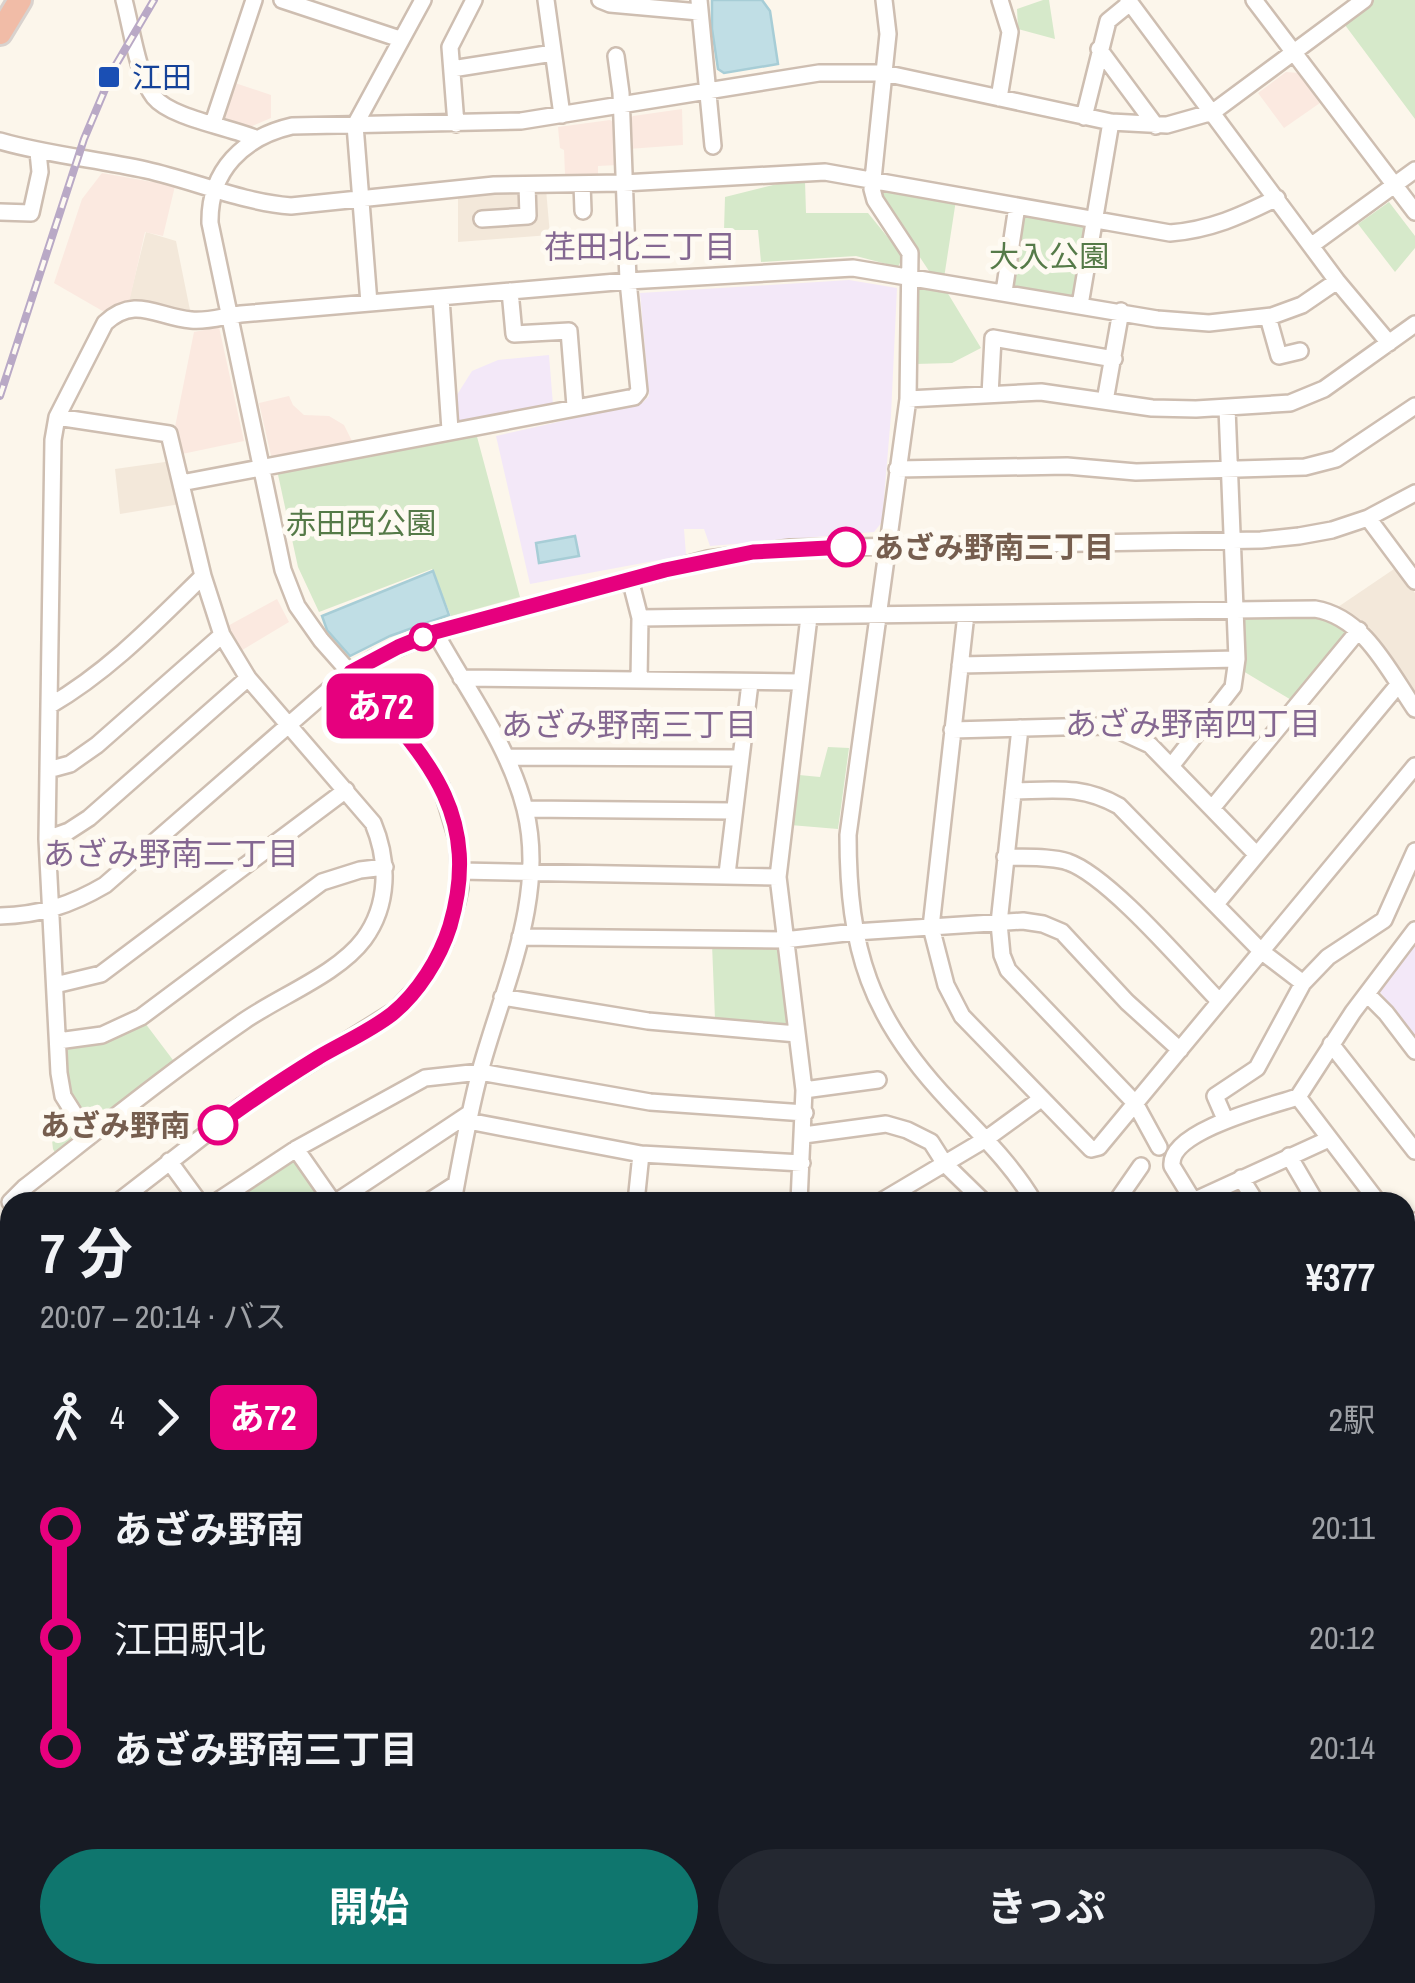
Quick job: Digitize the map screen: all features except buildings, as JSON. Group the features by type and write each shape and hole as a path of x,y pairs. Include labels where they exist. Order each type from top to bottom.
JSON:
{"highway":[{"path":"0,33 20,0"}],"street":[{"path":"124,0 140,64 153,96 176,111 255,138"},
{"path":"212,123 254,0"},
{"path":"282,0 304,3 400,39"},
{"path":"368,303 355,125 422,0"},
{"path":"456,124 450,46 474,0"},
{"path":"546,0 562,114"},
{"path":"600,0 610,4 699,6 714,146"},
{"path":"884,0 888,34 872,180 874,200 910,253 908,399 848,835 848,894 863,969 886,1020 904,1048 1028,1192"},
{"path":"999,98 1010,32 1000,0"},
{"path":"1254,0 1415,212"},
{"path":"1332,0 1343,16"},
{"path":"131,1192 242,1106 396,1010 422,982 445,942 460,888 453,818 434,774 414,745 320,640 297,606 283,570 210,222 215,188 226,165 255,138 292,126 521,121 820,73 884,73 1084,117 1156,126 1213,112 1364,0"},
{"path":"1084,117 1108,21 1129,2 1336,280 1389,343"},
{"path":"1099,49 1156,126"},
{"path":"452,69 553,53"},
{"path":"181,483 634,397 639,391 628,281 616,56"},
{"path":"1080,305 1111,122"},
{"path":"0,141 38,152 143,170 263,204 291,206 528,185 825,172 1170,233 1234,220 1277,198"},
{"path":"0,212 32,213 40,172 38,152"},
{"path":"1312,245 1415,170"},
{"path":"582,184 583,212"},
{"path":"482,219 528,216 528,185"},
{"path":"1004,292 1017,206"},
{"path":"89,1137 63,1096 47,839 53,440 57,416 106,323 118,311 130,308 189,320 628,281 853,268 1156,319 1209,323 1268,317 1302,305 1336,280"},
{"path":"510,292 514,334 569,330 575,406"},
{"path":"441,298 450,430"},
{"path":"1104,401 1121,311"},
{"path":"1268,317 1273,357 1300,350"},
{"path":"908,399 1041,392 1152,408 1227,408 1290,402 1324,389 1414,327"},
{"path":"990,395 993,338 1114,359"},
{"path":"897,469 1067,466 1136,472 1229,472 1306,466 1336,458 1415,406"},
{"path":"1172,765 1233,687 1237,660 1227,408"},
{"path":"20,1192 211,1043 346,958 364,939 378,912 385,868 383,845 374,823 248,678 222,635 203,576 169,434 57,416"},
{"path":"0,916 52,910 105,885 351,672 435,632 719,556 888,546 1299,536 1368,518 1415,492"},
{"path":"1368,518 1415,581"},
{"path":"49,706 82,687 203,576"},
{"path":"630,579 640,618 640,680"},
{"path":"640,618 1315,609 1336,614 1359,630 1415,709"},
{"path":"966,614 931,927 946,985 962,1016 1090,1149 1100,1147 1415,766"},
{"path":"801,1192 804,1090 778,876 808,617"},
{"path":"1213,806 1359,630"},
{"path":"435,632 506,757 525,809 531,874 520,938 480,1072 455,1192"},
{"path":"48,770 70,764 96,745 222,635"},
{"path":"960,665 1237,660"},
{"path":"47,839 89,818 248,678"},
{"path":"460,678 800,682"},
{"path":"728,874 750,683"},
{"path":"1216,904 1398,685"},
{"path":"952,730 1098,726 1115,729 1150,745 1256,854"},
{"path":"1020,728 999,923 1002,955 1008,970 1135,1103 1159,1147"},
{"path":"506,757 740,758"},
{"path":"55,985 100,974 346,790"},
{"path":"1013,791 1078,790 1108,800 1137,822 1261,951 1303,983"},
{"path":"525,809 733,811"},
{"path":"1225,1119 1216,1096 1257,1068 1303,983 1328,956 1384,920 1415,851"},
{"path":"1005,858 1055,859 1085,870 1108,888 1219,1001"},
{"path":"58,1041 102,1036 142,1018 322,882 360,870 385,868"},
{"path":"460,871 778,876"},
{"path":"520,938 784,940 1023,921 1043,924 1062,932 1127,1002 1180,1050"},
{"path":"1188,1192 1171,1160 1176,1148 1225,1119 1298,1097 1397,950 1415,930"},
{"path":"1368,995 1415,1051"},
{"path":"502,996 648,1021 797,1034"},
{"path":"1332,1044 1415,1151"},
{"path":"231,1192 296,1149 420,1079 480,1072 650,1102 805,1112"},
{"path":"804,1090 878,1080"},
{"path":"1298,1097 1370,1192"},
{"path":"897,1192 986,1139 1041,1099"},
{"path":"350,1192 469,1117 642,1154 802,1163"},
{"path":"804,1135 886,1124 907,1130 932,1142 945,1164 974,1192"},
{"path":"1213,1192 1328,1139"},
{"path":"296,1149 327,1192"},
{"path":"637,1192 642,1154"},
{"path":"1289,1156 1310,1192"},
{"path":"169,1162 192,1192"},
{"path":"1123,1192 1142,1166"},
{"path":"1241,1178 1250,1192"},
{"path":"444,1192 456,1184"}],"shaded area":[{"path":"1286,72 1299,73 1320,103 1284,128 1258,93"},
{"path":"229,81 271,95 271,118 250,127 220,116"},
{"path":"682,109 683,145 628,149 626,122 633,116"},
{"path":"610,120 615,123 618,165 598,166 598,174 565,174 558,127"},
{"path":"102,173 175,186 163,236 145,232 129,303 106,313 54,283 82,199"},
{"path":"546,189 550,235 458,242 458,193"},
{"path":"146,232 176,241 191,315 129,300"},
{"path":"849,280 897,288 882,522 874,532 710,546 704,529 684,529 686,555 530,584 496,436 642,403 649,396 640,293"},
{"path":"219,327 244,441 182,454 175,427 194,332"},
{"path":"549,355 553,405 457,425 455,398 472,371 498,360"},
{"path":"289,396 304,415 329,416 344,425 354,445 272,460 259,403"},
{"path":"172,461 180,504 120,514 115,469"},
{"path":"1397,567 1415,593 1415,703 1335,609"},
{"path":"277,599 289,622 239,652 224,628"},
{"path":"1415,942 1415,1038 1380,992"}],"green space":[{"path":"1049,0 1055,39 1018,29 1017,9"},
{"path":"1371,0 1415,0 1415,119 1342,21"},
{"path":"805,181 806,213 868,213 903,256 898,267 856,256 761,262 758,230 724,230 725,197"},
{"path":"886,187 956,200 944,278 931,274 878,194"},
{"path":"1389,202 1415,236 1415,248 1395,272 1358,224"},
{"name":"大入公園","path":"1021,210 1089,223 1076,300 1010,290"},
{"path":"918,288 947,292 981,348 952,363 915,364"},
{"name":"赤田西公園","path":"476,433 520,597 451,616 432,569 319,612 298,567 277,470"},
{"path":"1321,613 1353,630 1293,701 1243,671 1241,614"},
{"path":"828,747 849,748 838,829 790,825 799,775 820,777"},
{"path":"778,943 792,1026 715,1019 712,944"},
{"path":"145,1023 176,1064 91,1129 68,1093 65,1049 101,1041"},
{"path":"62,1106 79,1132 77,1139 57,1156 49,1113"},
{"path":"297,1159 319,1192 242,1192 289,1160"}],"water":[{"path":"712,0 762,0 770,11 778,64 724,73 718,69"},
{"path":"575,536 579,556 539,563 536,543"},
{"path":"433,571 449,615 390,636 350,656 327,630 322,616"}],"railway":[{"path":"0,396 84,139 114,68 154,0"}],"bus line":[{"name":"あ72","path":"218,1125 242,1106 392,1014 422,982 445,942 457,902 458,842 447,799 428,762 351,672 435,632 719,556 846,547"}],"place":[{"name":"江田","path":"109,77"},
{"name":"あざみ野南三丁目","path":"846,547"},
{"name":"あざみ野南","path":"218,1125"}],"district":[{"name":"荏田北三丁目","path":"640,246"},
{"name":"あざみ野南四丁目","path":"1193,723"},
{"name":"あざみ野南三丁目","path":"629,724"},
{"name":"あざみ野南二丁目","path":"171,853"}]}
